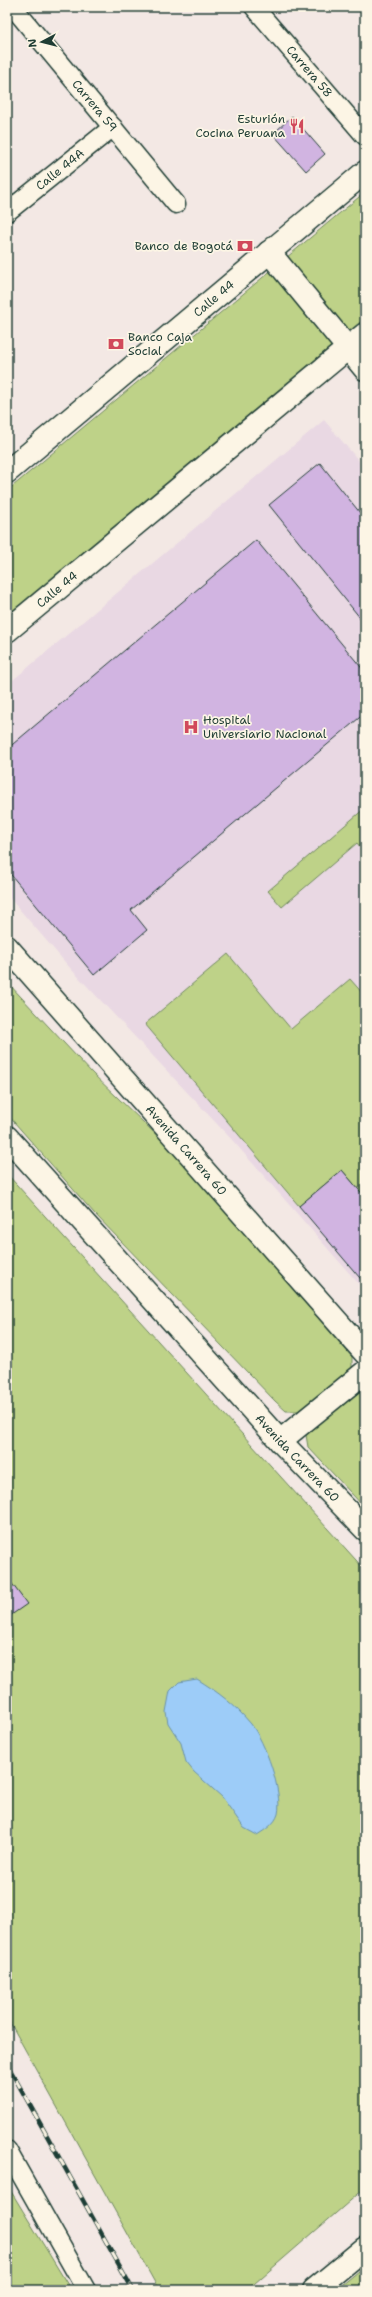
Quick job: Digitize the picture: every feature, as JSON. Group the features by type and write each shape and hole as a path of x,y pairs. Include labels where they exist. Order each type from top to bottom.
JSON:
{"main road":[{"name":"Calle 44","path":"7,472 365,172"},
{"path":"269,252 365,369"},
{"name":"Calle 44","path":"7,631 365,334"},
{"name":"Avenida Carrera 60","path":"7,947 365,1354"},
{"name":"Avenida Carrera 60","path":"7,1137 280,1441 365,1529"},
{"path":"280,1441 365,1372"},
{"path":"314,2290 365,2248"}],"street":[{"name":"Carrera 59","path":"13,7 176,204"},
{"name":"Carrera 58","path":"254,7 365,136"},
{"name":"Calle 44A","path":"7,212 113,127"},
{"path":"7,2150 86,2290"}],"shaded area":[{"path":"324,420 365,468 365,1291 234,1142 71,969 7,895 7,685"}],"green space":[{"path":"365,192 365,318 7,615 7,491"},
{"path":"365,808 365,853 357,843 282,907 268,891"},
{"path":"228,954 291,1029 350,979 365,996 365,1197 342,1170 299,1206 145,1024"},
{"path":"7,982 92,1073 169,1147 352,1357 352,1367 346,1375 302,1411 286,1411 275,1401 94,1213 7,1114"},
{"path":"7,1174 365,1570 365,2188 247,2290 159,2290 7,2017"},
{"path":"365,1387 365,1508 308,1447 306,1435 311,1427 357,1391"},
{"path":"7,2184 12,2193 71,2290 7,2290"},
{"path":"365,2266 365,2290 336,2290"}],"water":[{"path":"197,1679 226,1699 251,1724 262,1742 272,1767 278,1793 278,1814 277,1818 272,1824 257,1835 244,1828 222,1797 194,1772 186,1762 181,1743 168,1723 166,1712 170,1691 179,1682"}],"building":[{"path":"292,116 325,154 306,171 273,134"},
{"path":"320,463 365,519 365,624 269,505"},
{"name":"Hospital Universiario Nacional","path":"256,540 365,672 365,713 131,910 147,930 94,975 7,870 7,749"},
{"path":"342,1170 365,1197 365,1284 299,1206"},
{"path":"7,1577 27,1604 7,1618"}],"railway":[{"path":"7,2064 133,2290"}],"place":[{"name":"Esturión Cocina Peruana","path":"297,126"},
{"name":"Banco de Bogotá","path":"245,246"},
{"name":"Banco Caja Social","path":"116,344"},
{"name":"Hospital Universiario Nacional","path":"191,727"}]}
